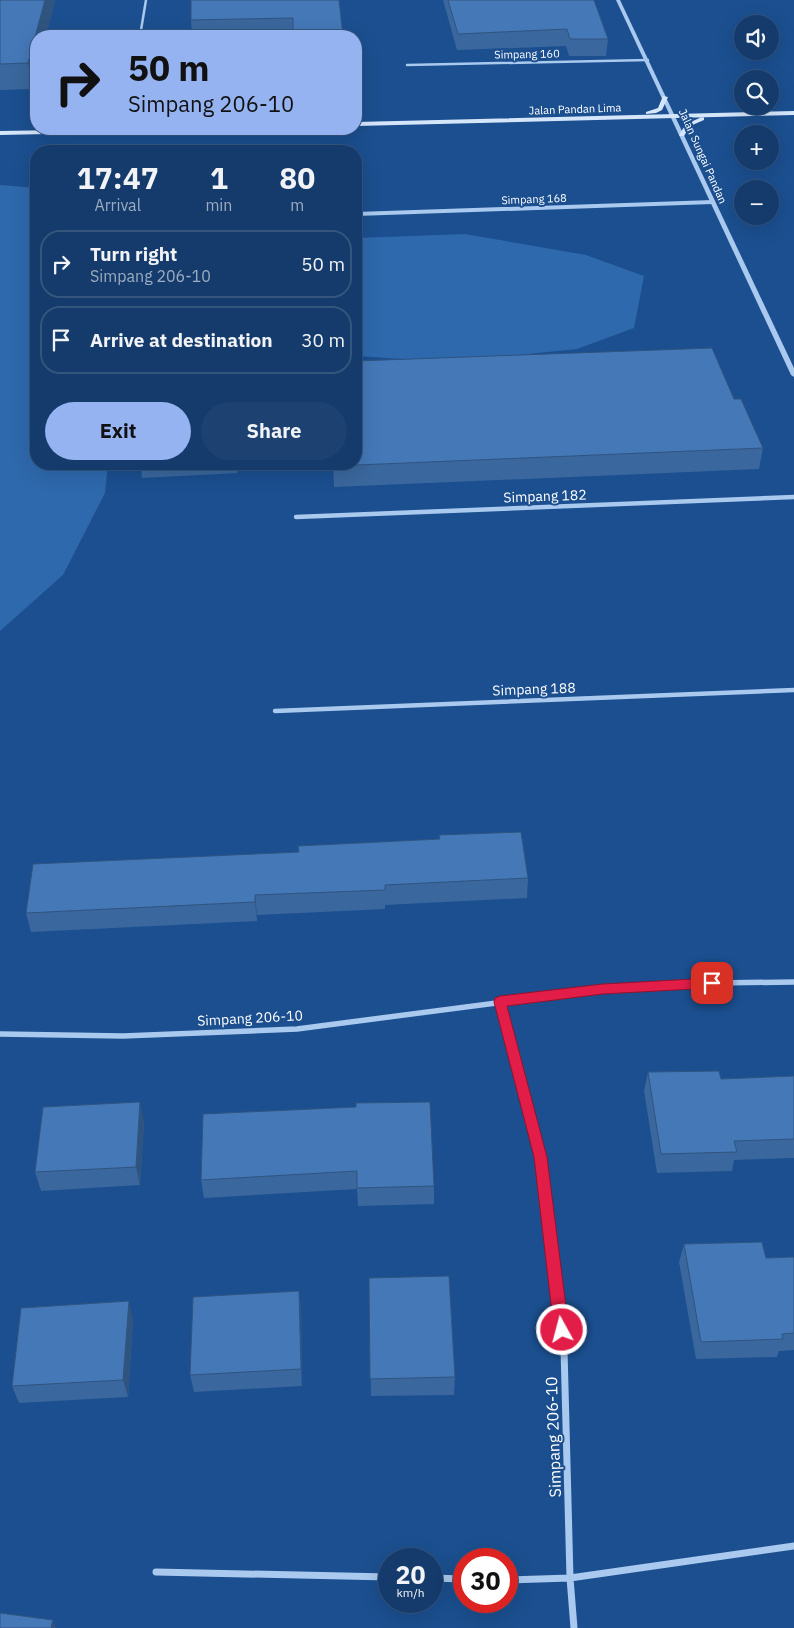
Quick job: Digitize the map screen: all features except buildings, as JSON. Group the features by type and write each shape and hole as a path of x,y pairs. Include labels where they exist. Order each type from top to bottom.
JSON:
{"main road":[{"path":"572,119 654,112 663,107 665,97"},
{"name":"Jalan Pandan Lima","path":"779,114 794,113"},
{"path":"682,135 685,127 692,122 738,115"},
{"name":"Jalan Pandan Lima","path":"362,124 738,115"},
{"path":"0,133 30,132"}],"street":[{"path":"141,30 146,0"},
{"name":"Jalan Sungai Pandan","path":"618,0 648,60 794,375"},
{"name":"Simpang 160","path":"407,66 648,60"},
{"name":"Simpang 168","path":"362,214 713,202"},
{"name":"Simpang 182","path":"296,517 794,498"},
{"name":"Simpang 188","path":"275,711 794,690"},
{"name":"Simpang 206-10","path":"0,1034 123,1036 297,1029 603,989 712,983 794,982"},
{"name":"Simpang 206-10","path":"500,1002 540,1157 564,1349 570,1578 574,1628"},
{"path":"518,1580 570,1578 794,1546"},
{"path":"156,1572 378,1578"}],"shaded area":[{"path":"0,185 30,188 30,470 107,470 105,493 63,575 0,631"},
{"path":"465,234 586,255 644,276 634,328 577,349 449,362 362,356 362,238"}],"route":[{"path":"562,1330 540,1157 500,1002 603,989 712,983"}]}
